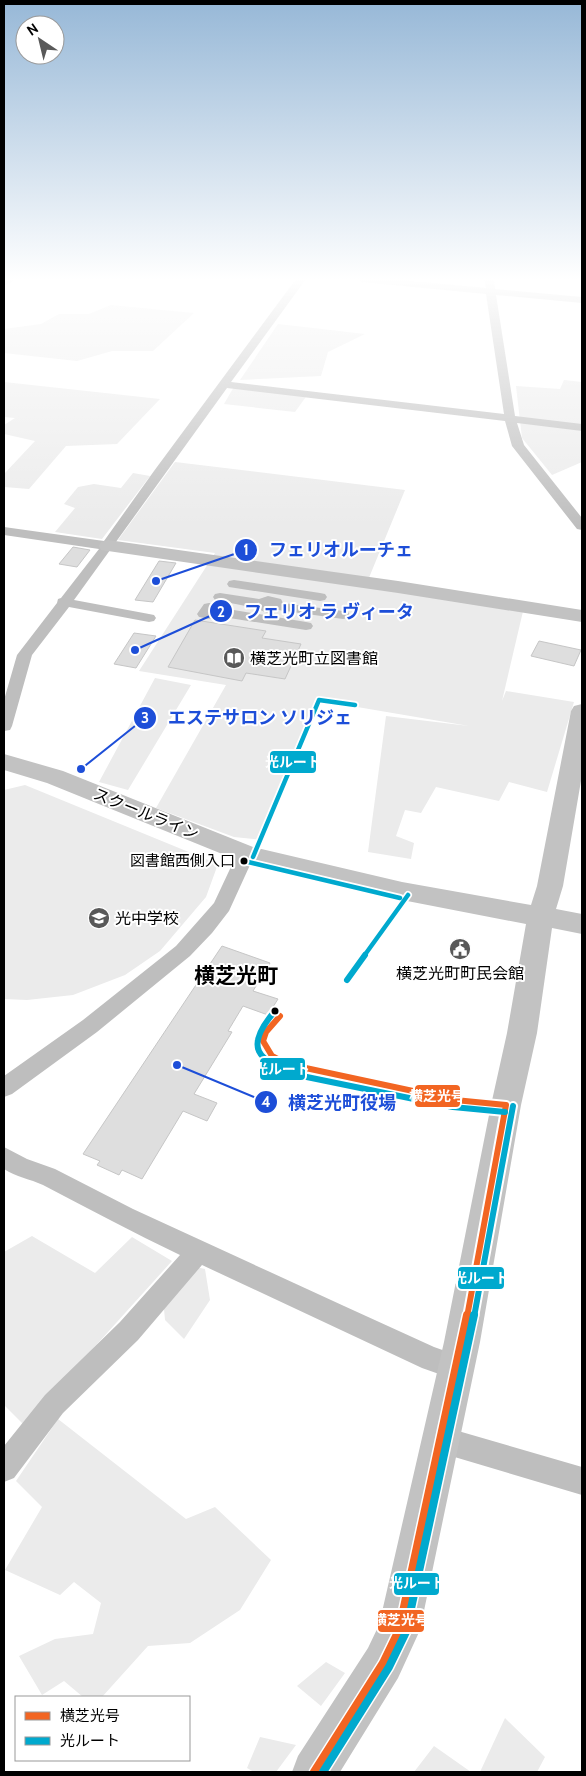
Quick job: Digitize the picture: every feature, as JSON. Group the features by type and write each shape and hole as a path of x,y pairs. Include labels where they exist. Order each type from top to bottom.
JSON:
{"street":[{"path":"4,726 24,655 108,546 240,362"},
{"path":"502,362 510,418 518,446 582,526"},
{"path":"224,384 582,426"},
{"path":"4,531 398,587 582,616"},
{"path":"314,618 269,605 223,597 269,605 314,618 343,615"},
{"path":"63,602 149,618"},
{"path":"314,1772 383,1663 399,1630 456,1367 522,1032 540,918 550,886 582,710"},
{"name":"スクールライン","path":"4,762 55,778 246,854 312,871 340,874 402,891 540,918 582,924"},
{"path":"4,1088 90,1026 183,951 205,928 222,906 246,854"},
{"path":"4,1157 20,1167 47,1176 125,1217 352,1323 430,1359 456,1367"},
{"path":"4,1468 54,1404 129,1331 199,1251"},
{"path":"441,1440 582,1481"}],"shaded area":[{"path":"252,362 325,362 321,376 240,380"},
{"path":"564,380 582,382 582,462 552,475 522,438 516,386 560,389"},
{"path":"4,382 160,399 117,444 66,446 29,489 4,487 4,474 35,441 4,434 4,425 15,418 4,417"},
{"path":"235,385 308,394 295,412 224,404"},
{"path":"175,462 405,490 366,585 524,607 502,701 506,691 574,702 547,792 509,782 499,801 436,787 421,813 405,810 396,836 414,843 411,859 368,852 386,716 469,726 322,701 263,840 234,837 156,808 226,685 139,671 215,553 118,540"},
{"path":"133,473 150,476 102,539 55,532 75,508 64,504 78,487 94,484 121,488"},
{"path":"155,678 191,685 128,790 99,782"},
{"name":"光中学校","path":"25,785 218,864 206,897 160,951 125,975 73,995 27,1000 4,999 4,790"},
{"path":"32,1236 95,1273 132,1237 172,1261 24,1425 4,1405 4,1252"},
{"path":"196,1267 205,1269 210,1300 184,1339 165,1320 163,1298"},
{"path":"58,1419 186,1519 215,1507 271,1560 240,1610 190,1643 148,1646 103,1696 82,1696 64,1681 42,1695 19,1656 55,1639 93,1634 101,1603 74,1582 60,1595 5,1570 42,1507 16,1481"},
{"path":"326,1662 345,1673 321,1706 297,1686"},
{"path":"505,1718 545,1757 537,1772 480,1772"},
{"path":"260,1737 296,1745 276,1772 254,1772 247,1768"},
{"path":"434,1746 471,1772 414,1772"}],"building":[{"path":"73,547 90,550 77,567 59,564"},
{"path":"159,561 176,563 153,602 135,600"},
{"name":"横芝光町立図書館","path":"195,620 266,631 262,638 301,644 285,679 246,673 242,681 168,667"},
{"path":"134,633 156,636 136,668 114,664"},
{"path":"539,641 581,650 574,666 531,656"},
{"path":"222,946 270,963 253,991 278,999 268,1015 243,1006 228,1031 232,1032 194,1094 217,1103 207,1121 183,1111 142,1179 122,1170 119,1175 97,1165 100,1161 83,1154"}],"transit line":[{"name":"光ルート","path":"253,857 319,700 355,705"},
{"name":"光ルート","path":"244,861 400,898"},
{"name":"光ルート","path":"347,980 408,895"},
{"name":"光ルート","path":"275,1011 264,1023 256,1043 258,1051 264,1058 283,1070 297,1075 453,1107 505,1112"},
{"name":"横芝光号","path":"280,1016 266,1032 263,1041 272,1056 287,1064 455,1100 506,1105"},
{"name":"横芝光号","path":"314,1772 383,1663 399,1630 462,1342 506,1105"},
{"name":"光ルート","path":"323,1772 389,1667 406,1632 469,1344 513,1106"}],"place":[{"name":"フェリオルーチェ","path":"156,581"},
{"name":"フェリオ ラ ヴィータ","path":"135,650"},
{"name":"横芝光町立図書館","path":"234,658"},
{"name":"エステサロン ソリジェ","path":"81,769"},
{"name":"図書館西側入口","path":"244,861"},
{"name":"光中学校","path":"99,918"},
{"name":"横芝光町町民会館","path":"460,949"},
{"name":"横芝光町役場","path":"177,1065"}],"district":[{"name":"横芝光町","path":"236,975"}]}
